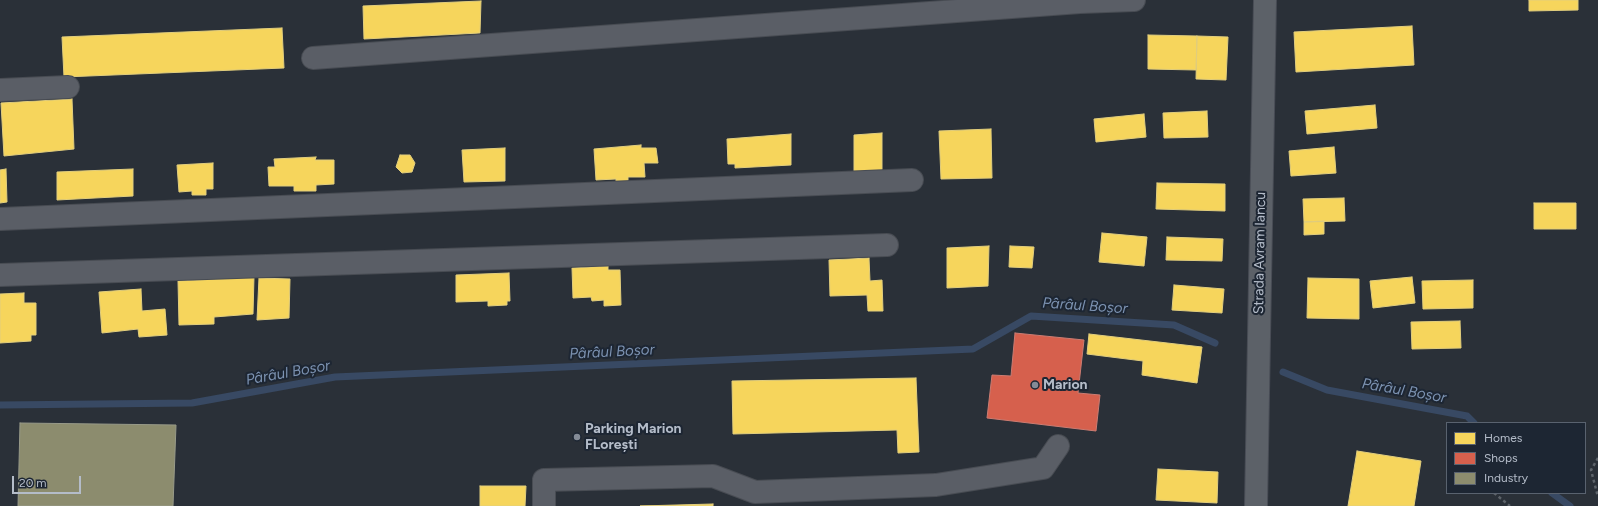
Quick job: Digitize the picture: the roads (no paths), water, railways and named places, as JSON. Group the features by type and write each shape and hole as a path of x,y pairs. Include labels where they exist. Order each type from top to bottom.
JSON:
{"main road":[{"name":"Strada Avram Iancu","path":"1256,506 1265,0"}],"lane":[{"path":"313,58 1064,3 1134,0"},
{"path":"0,90 68,87"},
{"path":"0,219 912,180"},
{"path":"0,275 887,245"},
{"path":"544,506 544,480 713,476 750,499 936,485 996,477 1043,468 1058,446"}],"waterway":[{"name":"Pârâul Boșor","path":"0,405 192,403 335,377 973,349 1031,316 1174,325 1215,343"},
{"name":"Pârâul Boșor","path":"1283,372 1327,390 1467,416 1473,422"},
{"name":"Pârâul Boșor","path":"1553,494 1570,506"}],"place":[{"name":"Marion","path":"1035,385"},
{"name":"Parking Marion FLorești","path":"577,437"}]}
